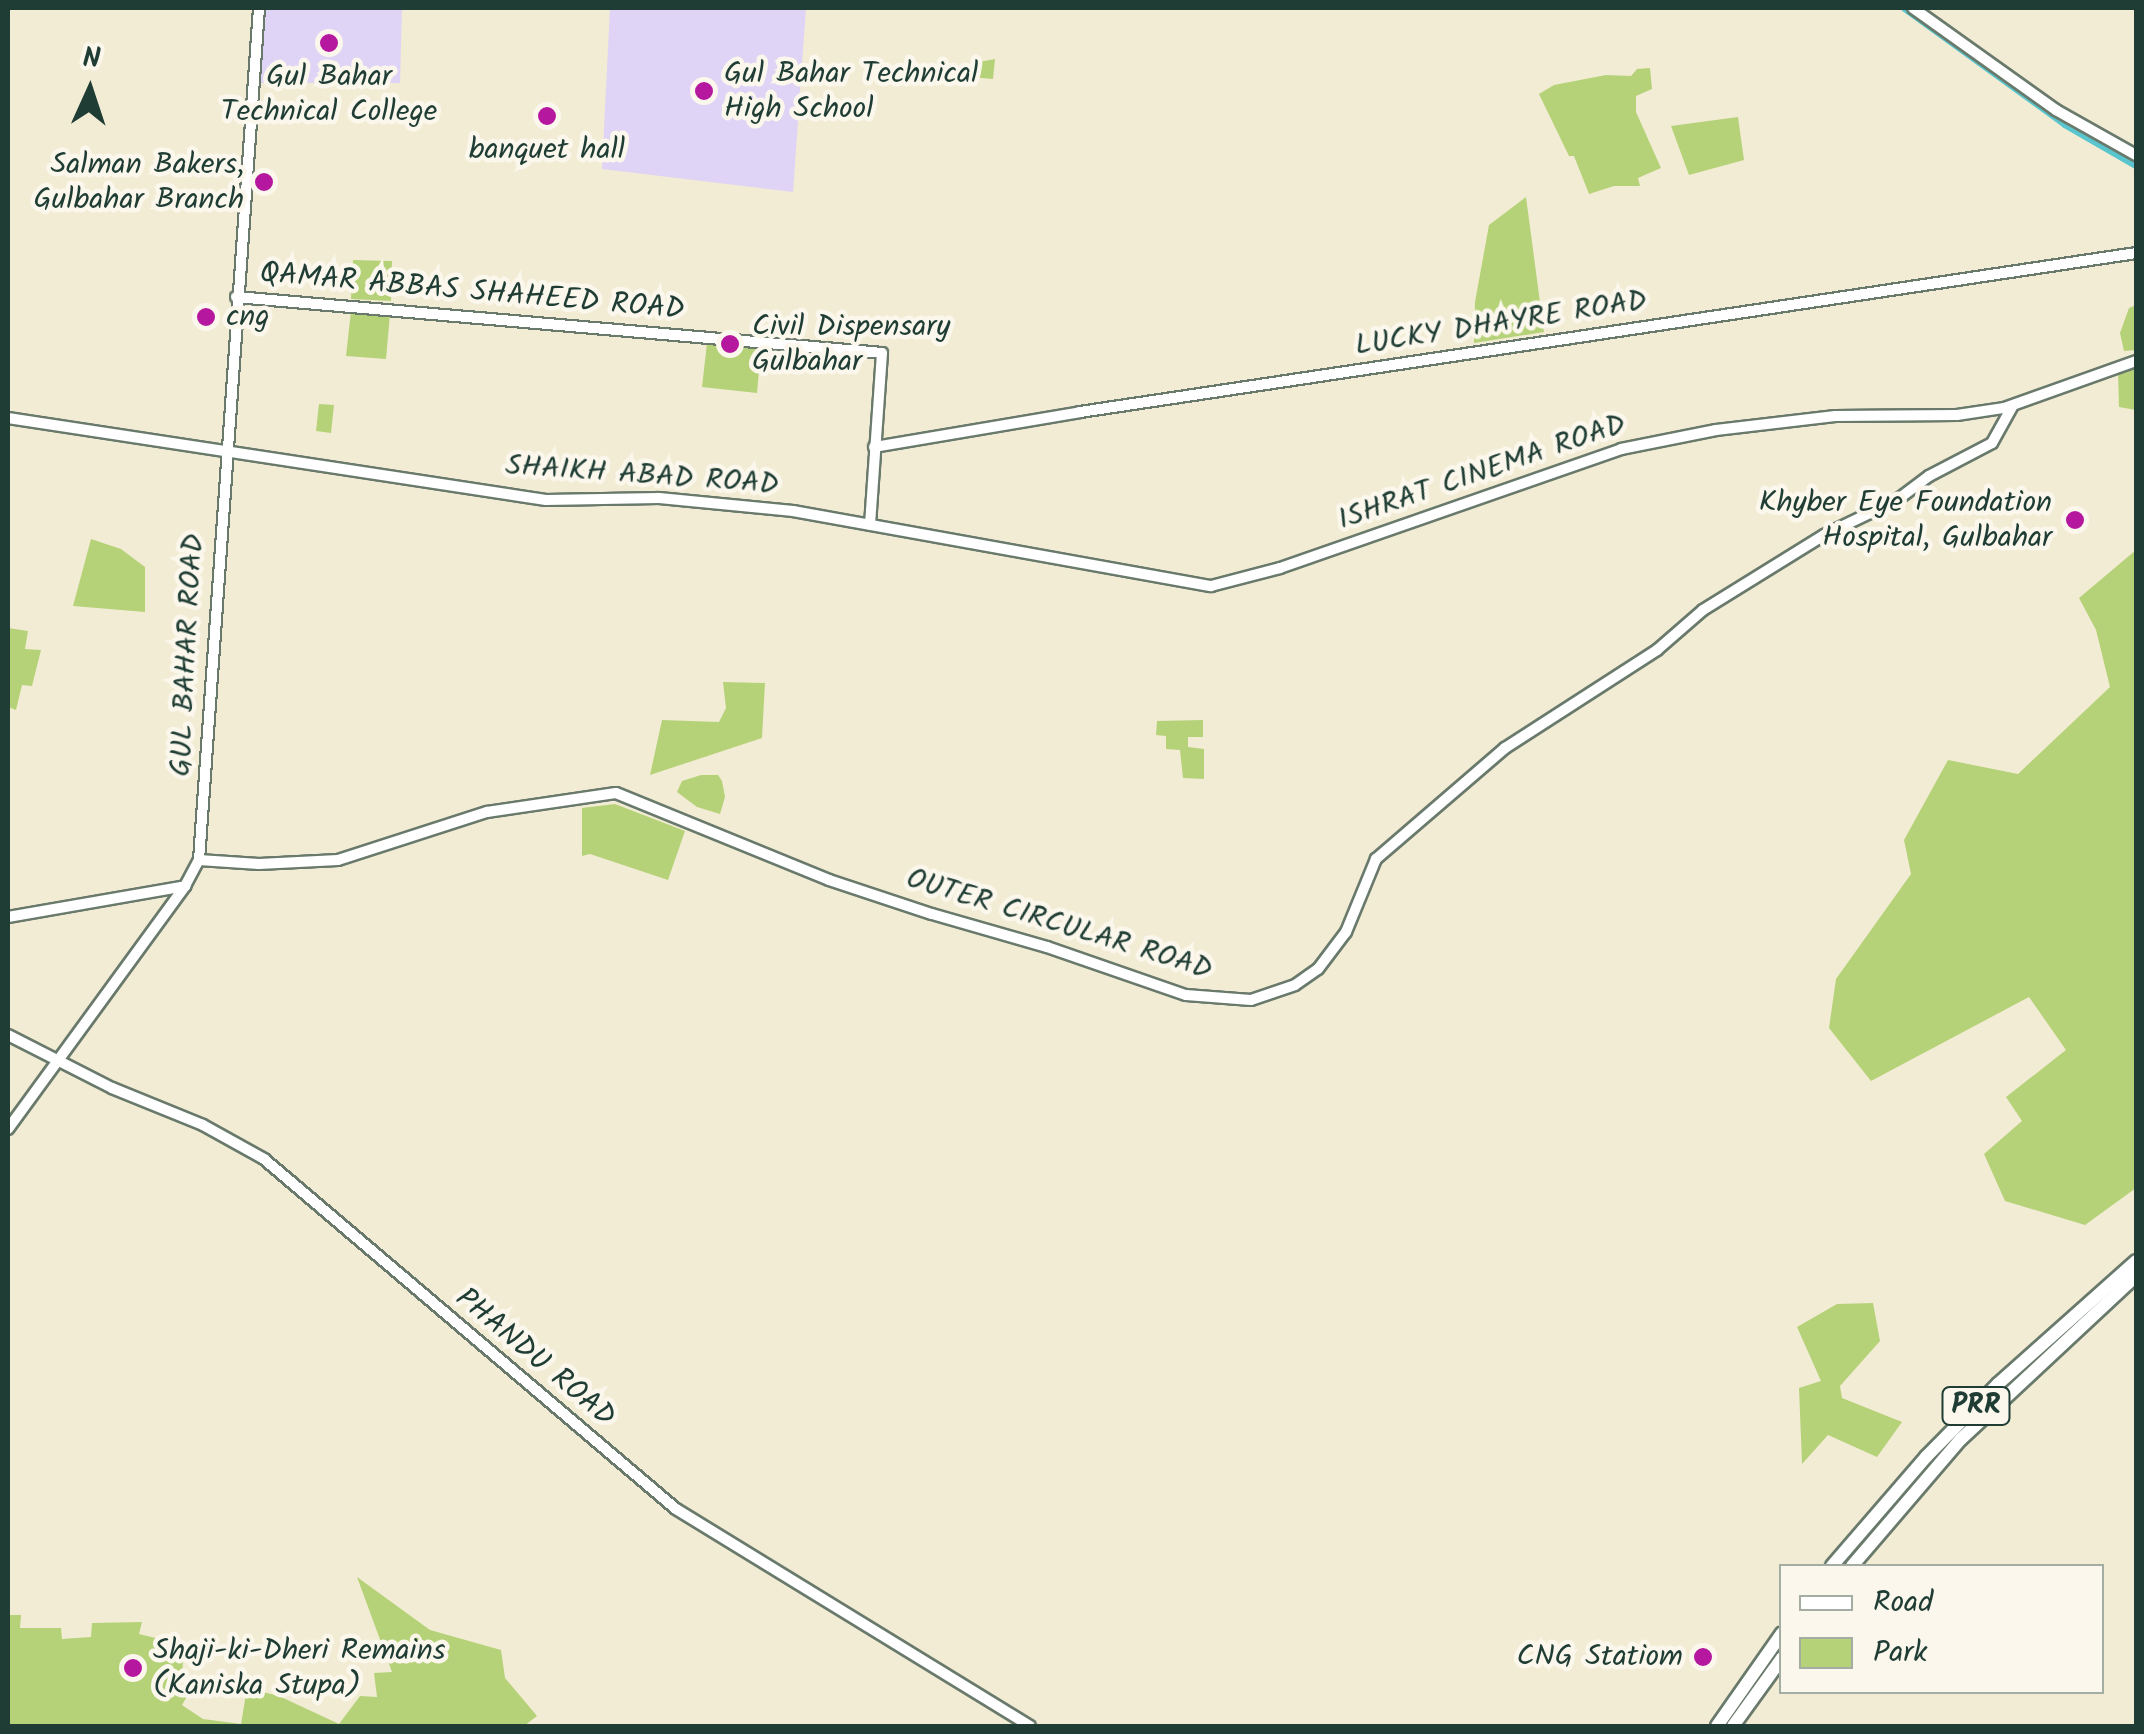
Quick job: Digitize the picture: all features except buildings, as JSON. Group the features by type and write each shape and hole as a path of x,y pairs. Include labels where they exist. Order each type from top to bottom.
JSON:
{"highway":[{"name":"PRR","path":"1834,1564 1950,1432 2136,1261"},
{"name":"PRR","path":"1854,1564 1961,1440 2136,1276"},
{"path":"1717,1726 1779,1638"},
{"path":"1733,1726 1779,1662"}],"main road":[{"name":"GUL BAHAR ROAD","path":"199,860 259,8"},
{"path":"1913,8 2056,110 2136,155"},
{"name":"LUCKY DHAYRE ROAD","path":"874,447 1080,412 2136,254"},
{"name":"QAMAR ABBAS SHAHEED ROAD","path":"236,297 882,352 874,447"},
{"name":"ISHRAT CINEMA ROAD","path":"1211,586 1271,571 1621,449 1716,430 1834,416 1957,415 2012,407 2136,361"},
{"name":"OUTER CIRCULAR ROAD","path":"199,860 312,863 362,855 486,812 616,793 786,863 898,903 1186,995 1250,1000 1295,985 1318,969 1346,932 1376,859 1505,748 1656,650 1703,610 1824,535 1897,500 1939,470 1992,443 2012,407"},
{"name":"SHAIKH ABAD ROAD","path":"8,418 546,500 659,498 793,511 1211,586"},
{"path":"870,524 874,447"},
{"path":"8,1129 185,886 199,860"},
{"path":"8,917 185,886"},
{"name":"PHANDU ROAD","path":"8,1035 203,1125 264,1160 676,1509 1030,1726"}],"shaded area":[{"name":"Gul Bahar Technical College","path":"258,8 402,8 400,83 256,83"},
{"name":"Gul Bahar Technical High School","path":"610,8 806,8 793,192 602,169"}],"green space":[{"path":"995,59 993,79 970,77 973,63"},
{"path":"1650,68 1652,89 1636,96 1636,112 1661,168 1638,178 1640,186 1614,186 1589,194 1574,156 1569,156 1539,94 1554,85 1606,75 1631,76 1637,69"},
{"path":"1738,117 1744,160 1689,175 1671,126"},
{"path":"1526,197 1544,332 1474,343 1475,302 1489,225"},
{"path":"353,260 392,261 391,301 351,299"},
{"path":"2136,305 2136,350 2124,351 2120,333 2129,308"},
{"path":"351,311 390,314 386,359 346,356"},
{"path":"707,343 761,347 757,393 702,387"},
{"path":"2136,367 2136,410 2119,407 2118,370"},
{"path":"319,404 334,405 331,433 316,431"},
{"path":"91,539 121,549 145,567 145,612 73,606"},
{"path":"2136,550 2136,1188 2085,1225 2005,1201 1984,1154 2022,1121 2006,1097 2066,1050 2029,997 1871,1081 1829,1028 1836,979 1911,874 1904,840 1948,760 2018,774 2110,687 2096,630 2079,598"},
{"path":"8,628 28,631 25,649 41,650 32,686 22,685 16,710 8,707"},
{"path":"723,682 765,683 762,738 650,775 662,720 719,722 726,708"},
{"path":"1203,720 1203,737 1188,737 1188,747 1204,749 1204,779 1183,778 1180,750 1166,749 1166,736 1156,735 1157,721"},
{"path":"718,775 722,781 725,797 720,814 697,807 677,792 682,781"},
{"path":"615,804 685,831 668,880 590,854 582,856 582,808"},
{"path":"1873,1303 1880,1341 1840,1386 1842,1398 1902,1422 1877,1457 1828,1435 1802,1464 1799,1388 1821,1381 1797,1327 1837,1304"},
{"path":"357,1577 430,1630 501,1650 505,1678 537,1716 524,1726 8,1726 8,1615 21,1615 20,1628 61,1628 62,1639 91,1637 92,1623 142,1622 139,1634 168,1641 168,1646 184,1650 181,1687 192,1688 182,1705 203,1719 241,1724 247,1688 279,1696 339,1724 360,1696 377,1697 374,1673 392,1672"}],"waterway":[{"path":"1905,8 2065,124 2136,165"}],"place":[{"name":"Gul Bahar Technical College","path":"329,43"},
{"name":"Gul Bahar Technical High School","path":"704,91"},
{"name":"banquet hall","path":"547,116"},
{"name":"Salman Bakers, Gulbahar Branch","path":"264,182"},
{"name":"cng","path":"206,317"},
{"name":"Civil Dispensary Gulbahar","path":"730,344"},
{"name":"Khyber Eye Foundation Hospital, Gulbahar","path":"2075,520"},
{"name":"CNG Statiom","path":"1703,1657"},
{"name":"Shaji-ki-Dheri Remains (Kaniska Stupa)","path":"133,1668"}]}
